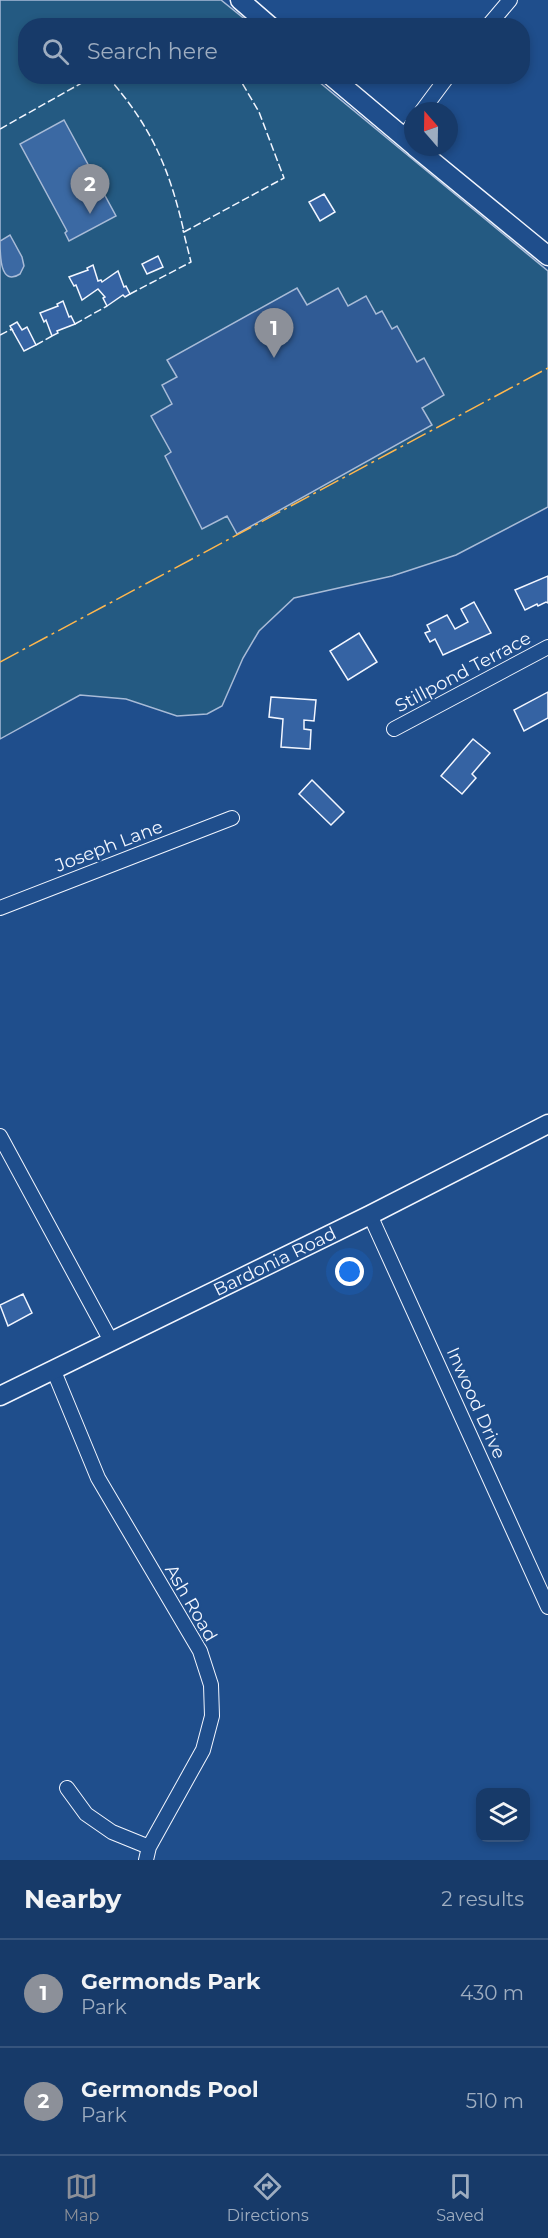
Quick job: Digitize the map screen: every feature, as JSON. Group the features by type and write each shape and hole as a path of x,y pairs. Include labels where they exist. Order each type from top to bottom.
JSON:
{"street":[{"path":"240,0 261,18"},
{"path":"494,18 504,2"},
{"path":"341,84 404,133"},
{"path":"429,102 442,84"},
{"path":"432,156 548,256"},
{"name":"Stillpond Terrace","path":"394,729 548,647"},
{"name":"Joseph Lane","path":"0,908 232,818"},
{"name":"Bardonia Road","path":"0,1396 370,1215 548,1124"},
{"path":"0,1136 111,1341"},
{"name":"Inwood Drive","path":"370,1215 548,1607"},
{"name":"Ash Road","path":"53,1369 98,1478 200,1651 210,1685 212,1716 203,1750 148,1853"},
{"path":"67,1788 86,1814 148,1853"}],"shaded area":[{"path":"0,0 221,0 243,18 18,18 18,84 321,84 404,152 404,156 409,156 548,271 548,507 456,555 392,576 294,598 259,631 243,658 222,706 207,714 177,716 126,699 80,695 0,739"},
{"path":"64,120 116,216 69,241 65,233 67,231 20,144"},
{"path":"10,235 22,257 24,266 20,274 13,277 8,276 2,268 0,254 0,241"},
{"path":"297,288 307,305 338,288 348,306 366,296 376,314 382,311 392,329 397,326 417,362 424,358 444,395 422,408 432,425 237,534 227,516 202,529 165,456 171,452 151,416 172,404 162,385 177,377 167,360"}],"building":[{"path":"324,194 335,212 320,221 309,202"},
{"path":"158,256 163,267 147,274 142,264"},
{"path":"93,265 98,281 102,282 118,271 124,287 126,286 130,294 125,297 123,295 107,306 103,298 105,297 98,289 82,300 76,285 74,286 69,277 88,270 87,268"},
{"path":"63,301 69,317 71,316 75,324 57,331 58,333 52,336 46,320 44,322 40,313 58,306 57,304"},
{"path":"17,322 22,330 27,327 36,345 24,351 10,326"},
{"path":"548,576 548,603 538,606 537,604 525,610 515,590"},
{"path":"474,602 491,633 443,655 435,639 430,642 425,633 430,631 427,625 447,615 455,629 468,622 461,609"},
{"path":"359,633 377,662 348,680 330,651"},
{"path":"548,692 548,718 524,731 514,710"},
{"path":"271,697 316,700 314,721 304,720 304,729 311,730 310,749 281,747 283,719 269,717"},
{"path":"473,739 490,753 472,774 476,778 462,794 441,776"},
{"path":"312,780 344,812 331,825 299,794"},
{"path":"23,1294 32,1313 8,1326 0,1305"}],"fence":[{"path":"0,129 80,84"},
{"path":"114,84 147,130 156,148 172,187 184,232 284,178 259,112 243,84"},
{"path":"130,294 191,262 183,230"},
{"path":"75,324 107,306"},
{"path":"0,335 12,329 13,331"},
{"path":"36,345 52,336"}],"power":[{"path":"0,662 548,368"}],"place":[{"name":"Germonds Pool","path":"90,214"},
{"name":"Germonds Park","path":"274,358"}]}
